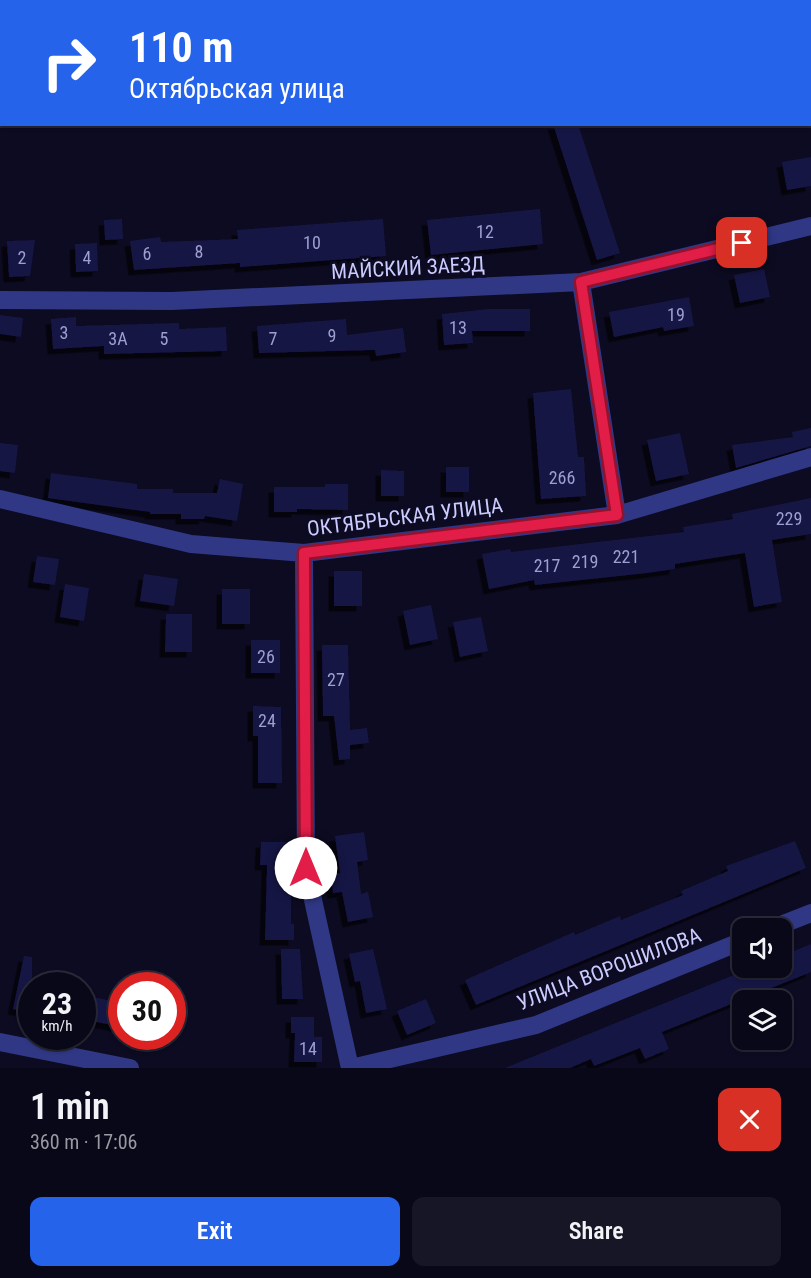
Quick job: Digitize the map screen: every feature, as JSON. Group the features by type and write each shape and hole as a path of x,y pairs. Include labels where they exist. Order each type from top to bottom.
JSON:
{"street":[{"name":"МАЙСКИЙ ЗАЕЗД","path":"0,300 172,301 581,282 811,226"},
{"path":"581,282 617,515"},
{"name":"ОКТЯБРЬСКАЯ УЛИЦА","path":"0,499 192,544 304,553 617,515 811,457"},
{"path":"304,553 306,868 350,1068"},
{"path":"792,920 811,913"},
{"name":"УЛИЦА ВОРОШИЛОВА","path":"350,1068 536,1025 732,945"},
{"path":"0,1042 130,1068"}],"building":[{"path":"554,126 579,126 620,253 597,260"},
{"path":"811,157 811,186 787,190 782,162"},
{"path":"540,209 543,244 431,255 427,220"},
{"path":"122,219 123,239 105,240 104,220"},
{"path":"383,219 386,256 240,267 240,263 134,270 130,241 160,237 161,242 238,239 237,230"},
{"path":"35,240 30,276 9,277 7,241"},
{"path":"97,243 98,271 76,272 75,244"},
{"path":"764,269 770,297 740,303 734,275"},
{"path":"689,297 694,326 664,331 663,327 614,337 609,312"},
{"path":"489,309 530,309 530,331 472,331 473,343 444,345 442,314"},
{"path":"0,315 23,318 21,337 0,334"},
{"path":"76,317 76,326 179,323 179,329 226,327 227,351 104,354 104,346 53,349 51,319"},
{"path":"346,319 347,335 403,328 406,352 376,356 375,350 259,353 257,326"},
{"path":"571,389 578,457 584,457 586,496 541,499 533,393"},
{"path":"811,428 811,446 736,468 732,445 793,437 792,432"},
{"path":"680,433 689,474 656,481 647,440"},
{"path":"0,443 18,445 15,473 0,471"},
{"path":"446,467 469,467 469,492 446,492"},
{"path":"381,470 404,471 404,496 381,496"},
{"path":"51,473 137,484 137,489 173,489 173,493 217,493 220,479 243,484 237,521 205,516 204,519 181,519 181,514 150,514 150,512 48,498"},
{"path":"325,484 348,484 348,510 297,509 297,512 274,512 274,487 325,487"},
{"path":"811,498 811,534 772,540 782,602 754,607 745,553 675,564 675,569 647,573 535,585 534,580 489,589 482,554 510,549 511,552 684,532 683,527 733,519 732,514"},
{"path":"37,556 59,559 55,585 33,582"},
{"path":"334,571 362,571 362,606 334,606"},
{"path":"144,574 178,579 174,606 140,601"},
{"path":"65,584 89,588 84,621 60,617"},
{"path":"222,589 250,589 250,624 222,624"},
{"path":"431,605 438,639 410,645 403,611"},
{"path":"166,614 192,614 192,652 165,652"},
{"path":"481,617 488,651 460,657 453,622"},
{"path":"251,640 280,640 280,673 251,673"},
{"path":"322,645 348,645 350,730 367,728 369,743 350,745 350,759 339,760 334,716 323,716"},
{"path":"253,706 281,707 282,783 258,783 258,736 253,736"},
{"path":"364,832 368,860 357,862 361,894 368,892 373,917 348,922 342,892 333,893 331,874 340,873 335,836"},
{"path":"795,841 806,868 476,1005 465,980 574,932 575,935 620,916 621,920 683,895 681,891 728,871 726,866"},
{"path":"261,842 286,842 286,884 291,884 291,924 294,924 294,940 265,940 267,865 260,865"},
{"path":"811,944 811,972 766,990 732,990 732,1004 662,1032 669,1049 645,1059 640,1048 594,1066 591,1059 570,1068 505,1068 732,976 732,978 792,978 792,952"},
{"path":"281,949 300,949 303,999 282,999"},
{"path":"373,949 387,1009 366,1013 360,981 355,982 349,954"},
{"path":"24,956 32,957 32,972 21,972"},
{"path":"18,985 18,1010 13,1009"},
{"path":"96,998 108,1000 108,1024 96,1022"},
{"path":"426,999 436,1023 407,1035 397,1011"},
{"path":"291,1017 314,1017 314,1037 322,1037 322,1062 294,1062 295,1033 291,1033"}],"route":[{"path":"306,868 304,553 617,515 581,282 742,243"}]}
